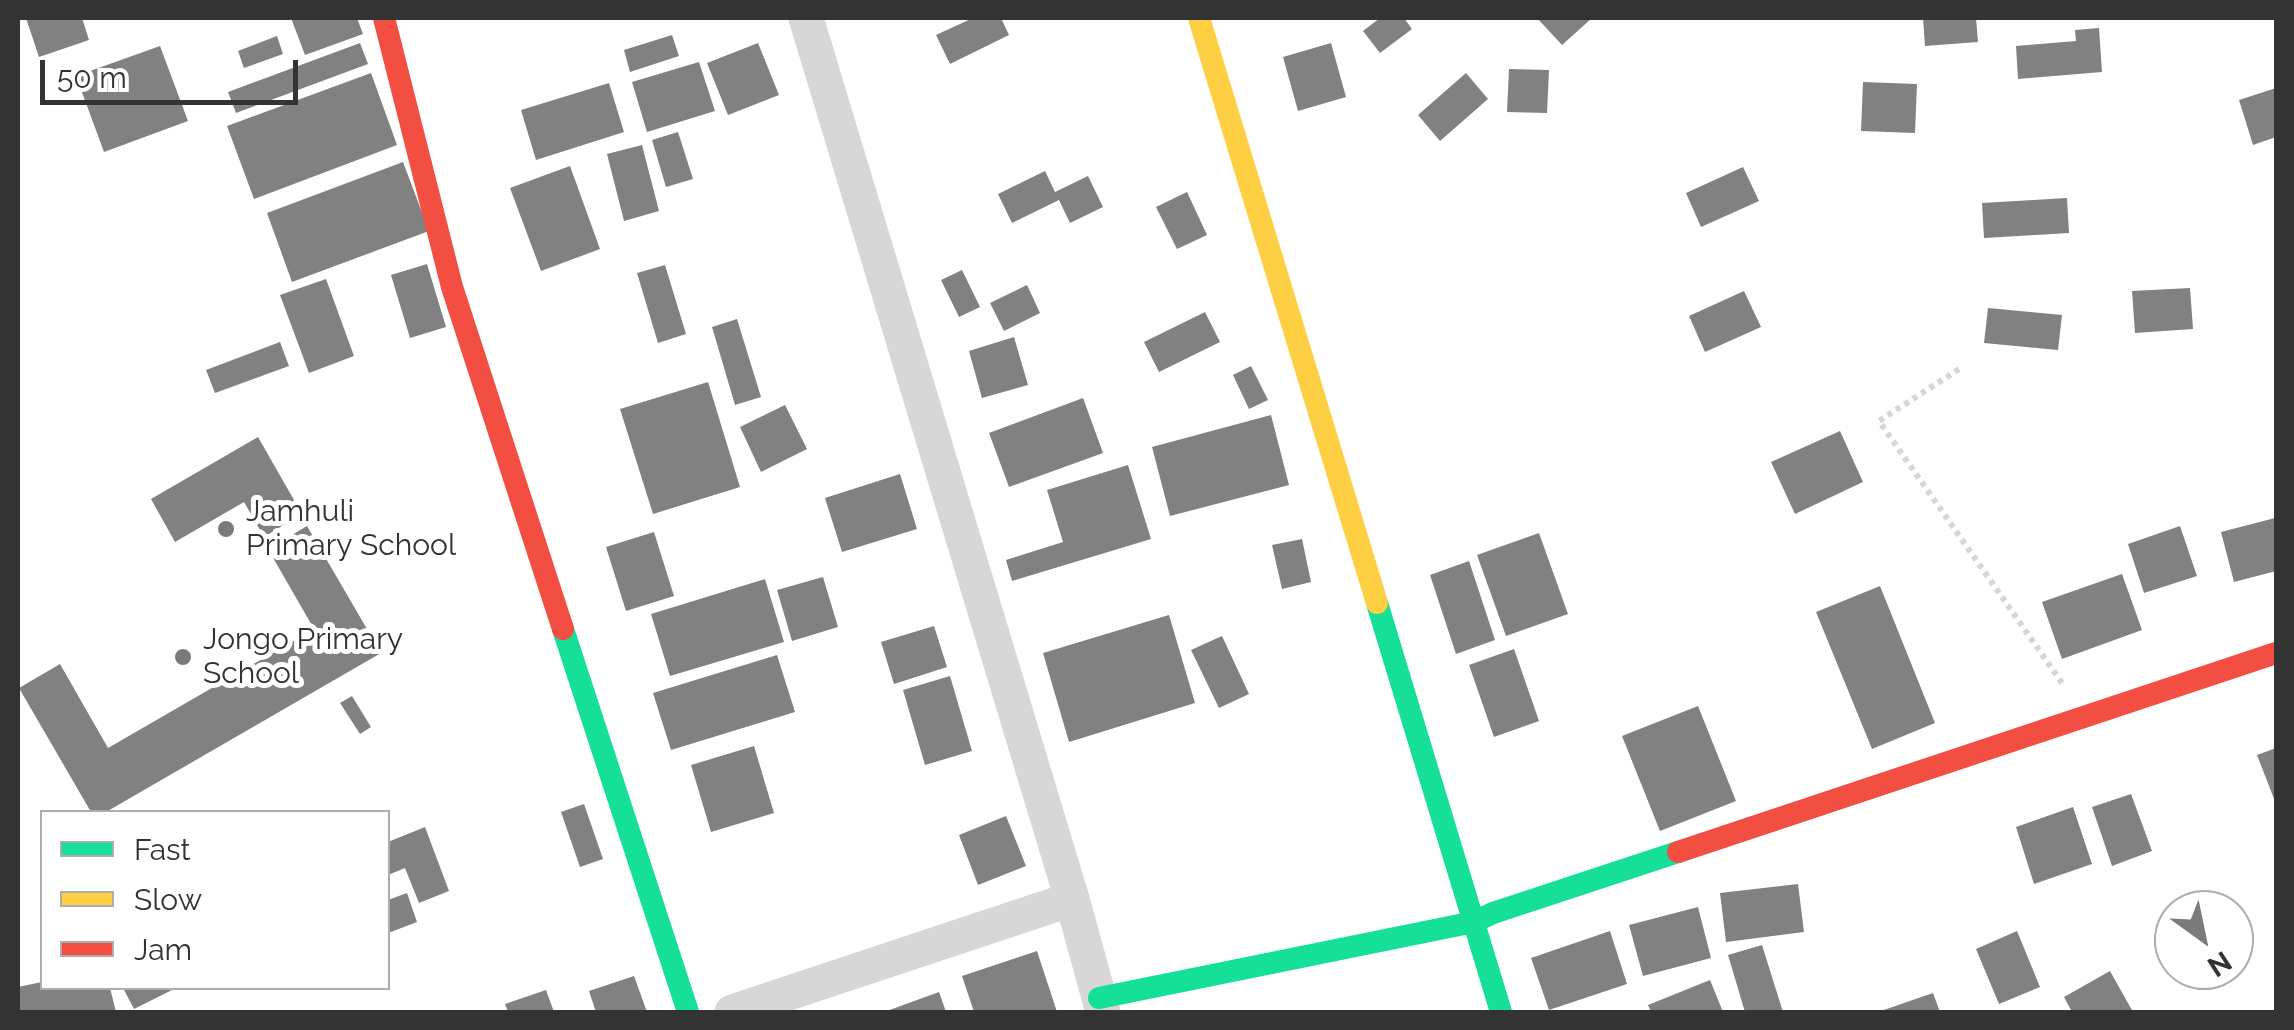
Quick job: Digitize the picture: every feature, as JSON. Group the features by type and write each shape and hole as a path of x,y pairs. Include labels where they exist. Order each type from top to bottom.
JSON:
{"street":[{"path":"384,18 452,287 688,1012"},
{"path":"806,18 1101,1005 1474,922 1511,906 2276,653"},
{"path":"1199,18 1501,1012"},
{"path":"732,1012 1072,899"}],"path":[{"path":"1959,369 1879,421 2086,716"}],"building":[{"path":"26,18 82,18 89,40 39,57"},
{"path":"291,18 357,18 363,34 305,55"},
{"path":"973,18 1001,18 1009,35 950,64 936,35"},
{"path":"1380,18 1404,18 1412,29 1380,53 1363,31"},
{"path":"1537,18 1592,18 1562,45"},
{"path":"1923,18 1976,18 1978,42 1925,46"},
{"path":"2099,28 2102,72 2018,79 2016,46 2076,41 2075,30"},
{"path":"672,35 679,56 630,72 624,50"},
{"path":"277,36 283,54 244,68 238,51"},
{"path":"360,43 368,64 236,113 228,92"},
{"path":"758,43 779,95 728,115 707,63"},
{"path":"1331,43 1346,97 1298,111 1283,57"},
{"path":"160,46 188,121 104,152 76,76"},
{"path":"699,62 715,111 647,132 632,82"},
{"path":"1509,69 1549,70 1547,113 1507,112"},
{"path":"371,73 397,145 254,199 227,126"},
{"path":"1466,73 1488,99 1440,141 1418,115"},
{"path":"1863,82 1917,84 1915,133 1861,131"},
{"path":"609,83 624,132 536,160 521,110"},
{"path":"2276,88 2276,137 2253,145 2239,100"},
{"path":"678,132 693,179 666,187 652,140"},
{"path":"642,145 659,211 624,221 607,154"},
{"path":"403,162 429,231 292,282 267,213"},
{"path":"570,166 600,249 541,271 510,188"},
{"path":"1743,167 1759,201 1701,227 1686,193"},
{"path":"1045,171 1055,192 1088,176 1103,207 1070,223 1059,200 1012,223 998,194"},
{"path":"1187,192 1207,235 1177,249 1156,207"},
{"path":"2067,198 2069,233 1984,238 1982,203"},
{"path":"427,264 446,327 410,338 391,275"},
{"path":"665,265 686,334 658,343 637,273"},
{"path":"962,270 980,307 959,317 941,280"},
{"path":"326,279 354,356 309,373 280,295"},
{"path":"1027,285 1040,313 1004,331 990,303"},
{"path":"2190,288 2193,329 2135,333 2132,291"},
{"path":"1744,291 1761,327 1705,352 1689,316"},
{"path":"1988,308 2062,315 2058,350 1984,343"},
{"path":"1205,312 1220,342 1159,372 1144,342"},
{"path":"737,319 761,397 735,405 712,327"},
{"path":"1014,337 1028,385 982,398 969,351"},
{"path":"280,342 289,366 215,393 206,370"},
{"path":"1251,366 1268,400 1249,409 1233,375"},
{"path":"708,382 740,487 653,514 620,409"},
{"path":"1083,398 1103,453 1009,487 989,433"},
{"path":"785,405 807,449 761,472 740,427"},
{"path":"1271,415 1289,485 1170,516 1152,447"},
{"path":"1840,431 1863,482 1795,514 1771,462"},
{"path":"258,437 302,514 264,537 244,502 175,542 151,499"},
{"path":"1128,465 1151,539 1012,581 1006,560 1063,542 1047,490"},
{"path":"900,474 917,529 842,552 825,498"},
{"path":"2275,518 2276,571 2234,582 2221,532"},
{"path":"307,526 381,653 109,810 90,810 19,688 60,664 108,748 314,629 268,549"},
{"path":"2180,526 2197,576 2144,593 2128,544"},
{"path":"654,532 674,596 626,611 606,547"},
{"path":"1539,533 1568,614 1506,636 1477,555"},
{"path":"1302,539 1311,582 1282,589 1272,545"},
{"path":"1469,561 1495,640 1456,654 1430,575"},
{"path":"2122,574 2142,630 2062,659 2042,602"},
{"path":"823,577 838,627 792,641 777,590"},
{"path":"765,579 784,642 670,676 651,614"},
{"path":"1880,586 1935,723 1872,749 1816,612"},
{"path":"1169,615 1195,703 1069,742 1043,653"},
{"path":"934,626 947,667 894,684 881,642"},
{"path":"1222,636 1249,694 1219,708 1191,650"},
{"path":"1514,649 1539,721 1494,737 1469,665"},
{"path":"777,655 795,712 671,750 653,693"},
{"path":"950,676 972,751 925,765 903,690"},
{"path":"352,696 371,727 360,734 340,703"},
{"path":"1698,706 1736,801 1660,831 1622,736"},
{"path":"754,746 774,813 711,832 691,765"},
{"path":"2276,748 2276,804 2257,755"},
{"path":"2131,794 2152,851 2112,866 2092,807"},
{"path":"584,804 603,859 580,867 561,812"},
{"path":"2073,807 2092,864 2034,884 2016,827"},
{"path":"1006,816 1026,866 978,885 959,835"},
{"path":"425,827 449,891 419,903 405,868 390,874 390,841"},
{"path":"1798,884 1804,932 1726,942 1720,893"},
{"path":"407,893 417,922 390,932 390,899"},
{"path":"1698,907 1711,958 1643,976 1629,925"},
{"path":"1610,931 1627,984 1549,1010 1531,958"},
{"path":"2017,931 2040,987 1999,1004 1976,949"},
{"path":"1762,945 1783,1012 1745,1012 1728,955"},
{"path":"1037,951 1057,1012 974,1012 962,976"},
{"path":"2110,971 2133,1012 2072,1012 2064,997"},
{"path":"634,976 647,1012 596,1012 589,991"},
{"path":"1710,980 1723,1012 1651,1012 1648,1005"},
{"path":"40,982 40,990 110,990 116,1012 18,1012 18,987"},
{"path":"124,990 172,990 134,1009"},
{"path":"546,990 554,1012 508,1012 505,1004"},
{"path":"939,992 946,1012 884,1012"},
{"path":"1933,993 1940,1012 1878,1012"}],"traffic: fast":[{"path":"1377,603 1501,1012"},
{"path":"563,629 688,1012"},
{"path":"1099,998 1474,922 1678,852"}],"traffic: slow":[{"path":"1199,18 1377,603"}],"traffic: jam":[{"path":"384,18 452,287 563,629"},
{"path":"1678,852 2276,653"}],"place":[{"name":"Jamhuli Primary School","path":"226,529"},
{"name":"Jongo Primary School","path":"183,657"}]}
